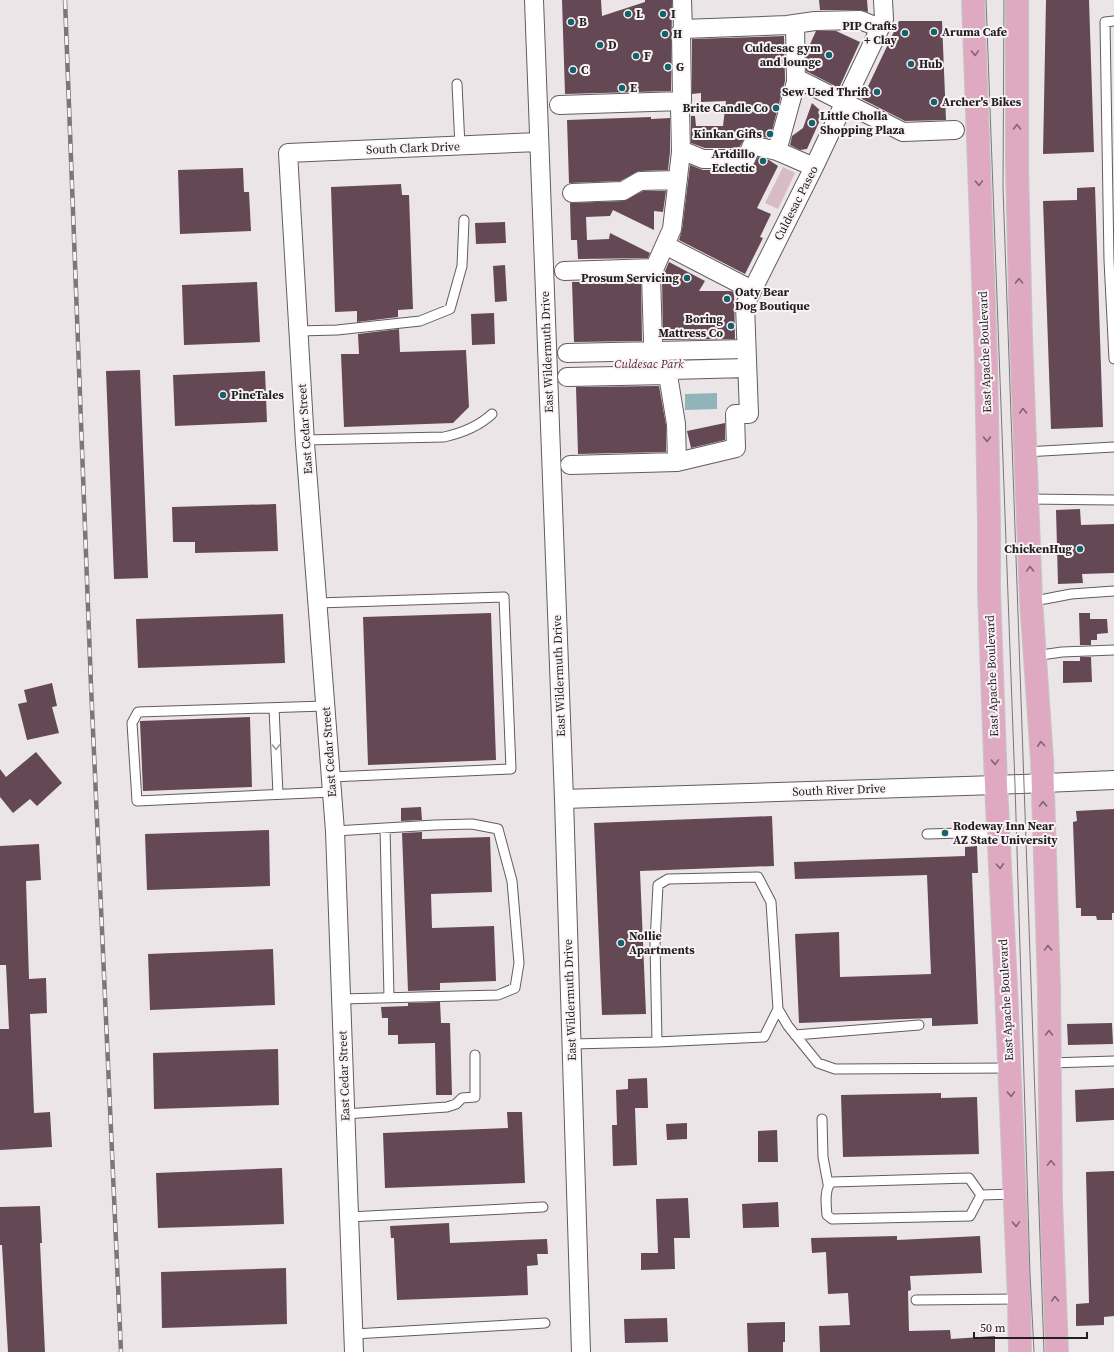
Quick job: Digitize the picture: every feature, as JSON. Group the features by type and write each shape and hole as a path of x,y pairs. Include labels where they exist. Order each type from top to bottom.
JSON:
{"main road":[{"name":"East Apache Boulevard","path":"973,0 985,352 989,514 989,590 998,832 1010,1068 1020,1352"},
{"path":"1017,0 1017,166 1021,338 1031,600 1042,783 1049,969 1051,1202 1057,1352"}],"street":[{"name":"East Wildermuth Drive","path":"534,0 564,799 581,1352"},
{"path":"570,465 677,462 676,424 654,351 651,276 672,229 678,180 681,150 680,107 682,101 682,0"},
{"path":"883,0 889,0"},
{"name":"Culdesac Paseo","path":"677,462 736,448 735,414 749,414 745,306 814,167 880,28 884,19 883,0"},
{"path":"683,29 787,25 815,21 860,20 880,28"},
{"path":"777,151 795,87 795,24"},
{"path":"796,78 903,132 955,130"},
{"path":"559,105 682,101"},
{"name":"South Clark Drive","path":"288,153 539,142"},
{"path":"681,150 703,159 746,159 752,145 777,151 814,167"},
{"name":"East Cedar Street","path":"288,153 305,440 335,831 354,1352"},
{"path":"572,193 623,191 640,181 678,180"},
{"path":"665,245 752,290"},
{"path":"564,271 655,268"},
{"path":"567,353 746,349"},
{"path":"567,377 661,375 671,370 747,368"},
{"name":"South River Drive","path":"564,799 1114,780"}],"lane":[{"path":"1114,22 1105,22 1109,260 1114,359"},
{"path":"457,84 460,146"},
{"path":"298,331 337,330 420,321 450,309 462,266 464,220"},
{"path":"305,440 444,437 458,434 482,423 492,414"},
{"path":"1025,452 1114,447"},
{"path":"1027,499 1114,500"},
{"path":"1031,600 1044,600 1071,594 1114,591"},
{"path":"317,603 504,597 511,769 331,784 278,794 137,801 132,723 138,712 325,706"},
{"path":"1034,656 1062,652 1114,650"},
{"path":"274,708 278,794"},
{"path":"335,831 472,824 498,829 512,881 518,963 515,988 498,995 341,999"},
{"path":"384,828 389,997"},
{"path":"927,834 998,832"},
{"path":"657,1042 655,943 658,885 668,879 758,877 771,902 778,1009 788,1026 818,1063 835,1070 1010,1068"},
{"path":"572,1044 764,1038 778,1009"},
{"path":"795,1035 919,1025"},
{"path":"345,1114 447,1107 456,1104 462,1098 475,1097 475,1055"},
{"path":"1050,1063 1114,1061"},
{"path":"822,1119 823,1157 828,1184 827,1211 829,1217 832,1219 970,1216 981,1195"},
{"path":"828,1184 836,1181 969,1178 981,1195"},
{"path":"981,1195 1015,1194"},
{"path":"349,1217 543,1207"},
{"path":"916,1300 1019,1299"},
{"path":"354,1334 545,1323"}],"shaded area":[{"path":"783,167 795,173 778,209 765,203"}],"water":[{"path":"717,393 717,409 685,410 685,394"}],"building":[{"path":"562,0 601,0 602,16 645,2 645,0 672,0 671,91 565,94"},
{"path":"819,0 867,0 868,12 860,10 820,10"},
{"path":"1046,0 1089,0 1094,152 1043,154"},
{"name":"Hub","path":"899,21 942,21 946,120 905,121 862,99"},
{"name":"Culdesac gym and lounge","path":"816,31 836,31 860,42 839,88 806,71 806,53"},
{"path":"784,36 785,81 770,138 749,135 745,137 739,148 705,148 691,143 691,116 695,116 696,126 723,126 726,101 701,102 701,93 692,94 692,39"},
{"path":"812,103 824,114 807,149 800,150 790,145 792,136 803,128"},
{"path":"651,117 651,119 670,118 670,152 668,170 639,171 620,181 569,183 567,120"},
{"path":"758,157 769,160 778,166 757,208 771,214 760,237 763,238 745,274 679,240 682,230 690,165 703,170 746,170 752,167"},
{"path":"243,168 244,192 249,192 251,231 180,234 178,170"},
{"path":"401,184 402,195 409,195 413,309 398,310 398,317 357,322 357,311 335,312 331,187"},
{"path":"1095,187 1103,427 1051,429 1043,201 1077,200 1077,188"},
{"path":"643,191 666,191 663,212 654,211 654,230 613,210 610,216 586,217 587,240 609,239 610,233 650,253 648,258 578,259 577,240 571,240 570,203 623,201"},
{"path":"505,222 506,243 476,244 475,223"},
{"path":"669,262 705,281 699,291 734,292 735,339 663,340 662,278"},
{"path":"505,265 507,301 495,302 493,266"},
{"path":"626,279 641,279 642,341 574,342 572,282 626,281"},
{"path":"257,282 260,342 184,345 182,285"},
{"path":"494,313 495,344 472,345 471,314"},
{"path":"399,329 400,352 466,350 469,407 453,423 344,427 341,354 359,354 358,334"},
{"path":"140,370 148,578 114,579 106,371"},
{"path":"265,371 267,422 175,426 173,375"},
{"path":"659,386 666,425 666,452 578,454 576,387"},
{"path":"725,423 725,440 691,448 687,431"},
{"path":"276,504 278,551 195,553 195,542 173,542 172,507"},
{"path":"1080,509 1081,525 1114,524 1114,573 1082,574 1083,583 1058,584 1056,510"},
{"path":"491,613 496,760 368,765 363,617"},
{"path":"1079,613 1090,613 1090,619 1107,619 1108,633 1097,634 1097,640 1091,640 1091,645 1080,645"},
{"path":"283,614 285,663 138,668 136,619"},
{"path":"1080,657 1091,657 1092,682 1063,683 1063,661 1080,661"},
{"path":"52,683 57,706 52,707 59,733 27,740 18,704 27,702 24,690"},
{"path":"250,717 252,787 143,791 140,721"},
{"path":"36,752 62,783 37,806 30,799 13,813 0,797 0,769 6,777"},
{"path":"421,807 422,820 401,821 401,808"},
{"path":"1114,809 1114,913 1112,913 1112,920 1097,920 1096,916 1081,916 1081,908 1076,908 1073,822 1077,821 1076,811"},
{"name":"Nollie Apartments","path":"772,816 774,866 640,871 646,1014 602,1015 594,823"},
{"path":"269,830 270,886 147,890 145,834"},
{"path":"422,832 422,839 490,837 492,892 431,894 432,928 494,926 496,981 440,983 440,990 408,991 402,833"},
{"path":"39,844 41,880 26,881 29,979 46,978 47,1013 30,1014 34,1113 50,1112 52,1147 0,1150 0,1029 9,1029 6,965 0,965 0,846"},
{"path":"977,846 978,873 972,873 978,1024 932,1026 932,1018 799,1023 795,934 839,932 840,977 931,974 927,875 795,879 794,862 965,856 965,847"},
{"path":"273,949 275,1005 150,1010 148,954"},
{"path":"440,1002 441,1023 450,1023 452,1095 436,1095 435,1043 398,1044 398,1035 388,1035 388,1018 382,1018 381,1007 408,1006 408,1003"},
{"path":"1112,1023 1113,1044 1068,1045 1067,1024"},
{"path":"278,1049 279,1105 154,1109 153,1053"},
{"path":"647,1078 648,1108 635,1108 637,1165 613,1166 612,1125 617,1125 616,1090 628,1089 628,1079"},
{"path":"1114,1088 1114,1120 1076,1122 1075,1090"},
{"path":"941,1093 941,1098 977,1097 979,1154 843,1157 841,1095"},
{"path":"507,1112 522,1112 525,1183 385,1188 383,1133 508,1128"},
{"path":"687,1123 687,1139 667,1140 666,1124"},
{"path":"777,1130 778,1162 758,1162 758,1131"},
{"path":"282,1168 284,1224 158,1228 156,1173"},
{"path":"1114,1171 1114,1316 1104,1317 1104,1325 1076,1326 1076,1304 1089,1303 1086,1172"},
{"path":"688,1198 690,1238 674,1238 675,1269 641,1270 641,1253 658,1253 656,1199"},
{"path":"778,1202 779,1227 743,1228 742,1204"},
{"path":"40,1206 42,1243 40,1243 45,1352 8,1352 2,1245 0,1245 0,1207"},
{"path":"449,1223 450,1243 547,1239 548,1254 537,1254 538,1265 527,1266 528,1295 397,1300 394,1238 391,1238 390,1226"},
{"path":"897,1236 897,1240 980,1236 982,1273 910,1276 911,1290 908,1291 909,1331 950,1330 951,1339 995,1336 995,1352 820,1352 819,1326 850,1325 848,1293 828,1294 826,1252 812,1253 811,1238"},
{"path":"286,1268 287,1324 162,1328 161,1272"},
{"path":"667,1318 668,1342 625,1343 624,1319"},
{"path":"785,1322 785,1342 783,1342 783,1352 748,1352 747,1323"}],"tram line":[{"path":"986,0 1015,785 1030,1274 1034,1352"},
{"path":"1004,0 1003,188 1044,1352"}],"railway":[{"path":"65,0 91,686 121,1352"}],"place":[{"name":"L","path":"628,14"},
{"name":"I","path":"663,14"},
{"name":"B","path":"571,22"},
{"name":"Aruma Cafe","path":"934,32"},
{"name":"PIP Crafts + Clay","path":"905,33"},
{"name":"H","path":"665,34"},
{"name":"D","path":"600,45"},
{"name":"Culdesac gym and lounge","path":"829,55"},
{"name":"F","path":"636,56"},
{"name":"Hub","path":"911,64"},
{"name":"G","path":"668,67"},
{"name":"C","path":"573,70"},
{"name":"E","path":"622,88"},
{"name":"Sew Used Thrift","path":"877,92"},
{"name":"Archer's Bikes","path":"934,102"},
{"name":"Brite Candle Co","path":"776,108"},
{"name":"Little Cholla Shopping Plaza","path":"812,123"},
{"name":"Kinkan Gifts","path":"770,134"},
{"name":"Artdillo Eclectic","path":"763,161"},
{"name":"Prosum Servicing","path":"687,278"},
{"name":"Oaty Bear Dog Boutique","path":"727,299"},
{"name":"Boring Mattress Co","path":"731,326"},
{"name":"PineTales","path":"223,395"},
{"name":"ChickenHug","path":"1080,549"},
{"name":"Rodeway Inn Near AZ State University","path":"945,833"},
{"name":"Nollie Apartments","path":"621,943"}],"park label":[{"name":"Culdesac Park","path":"649,364"}]}
